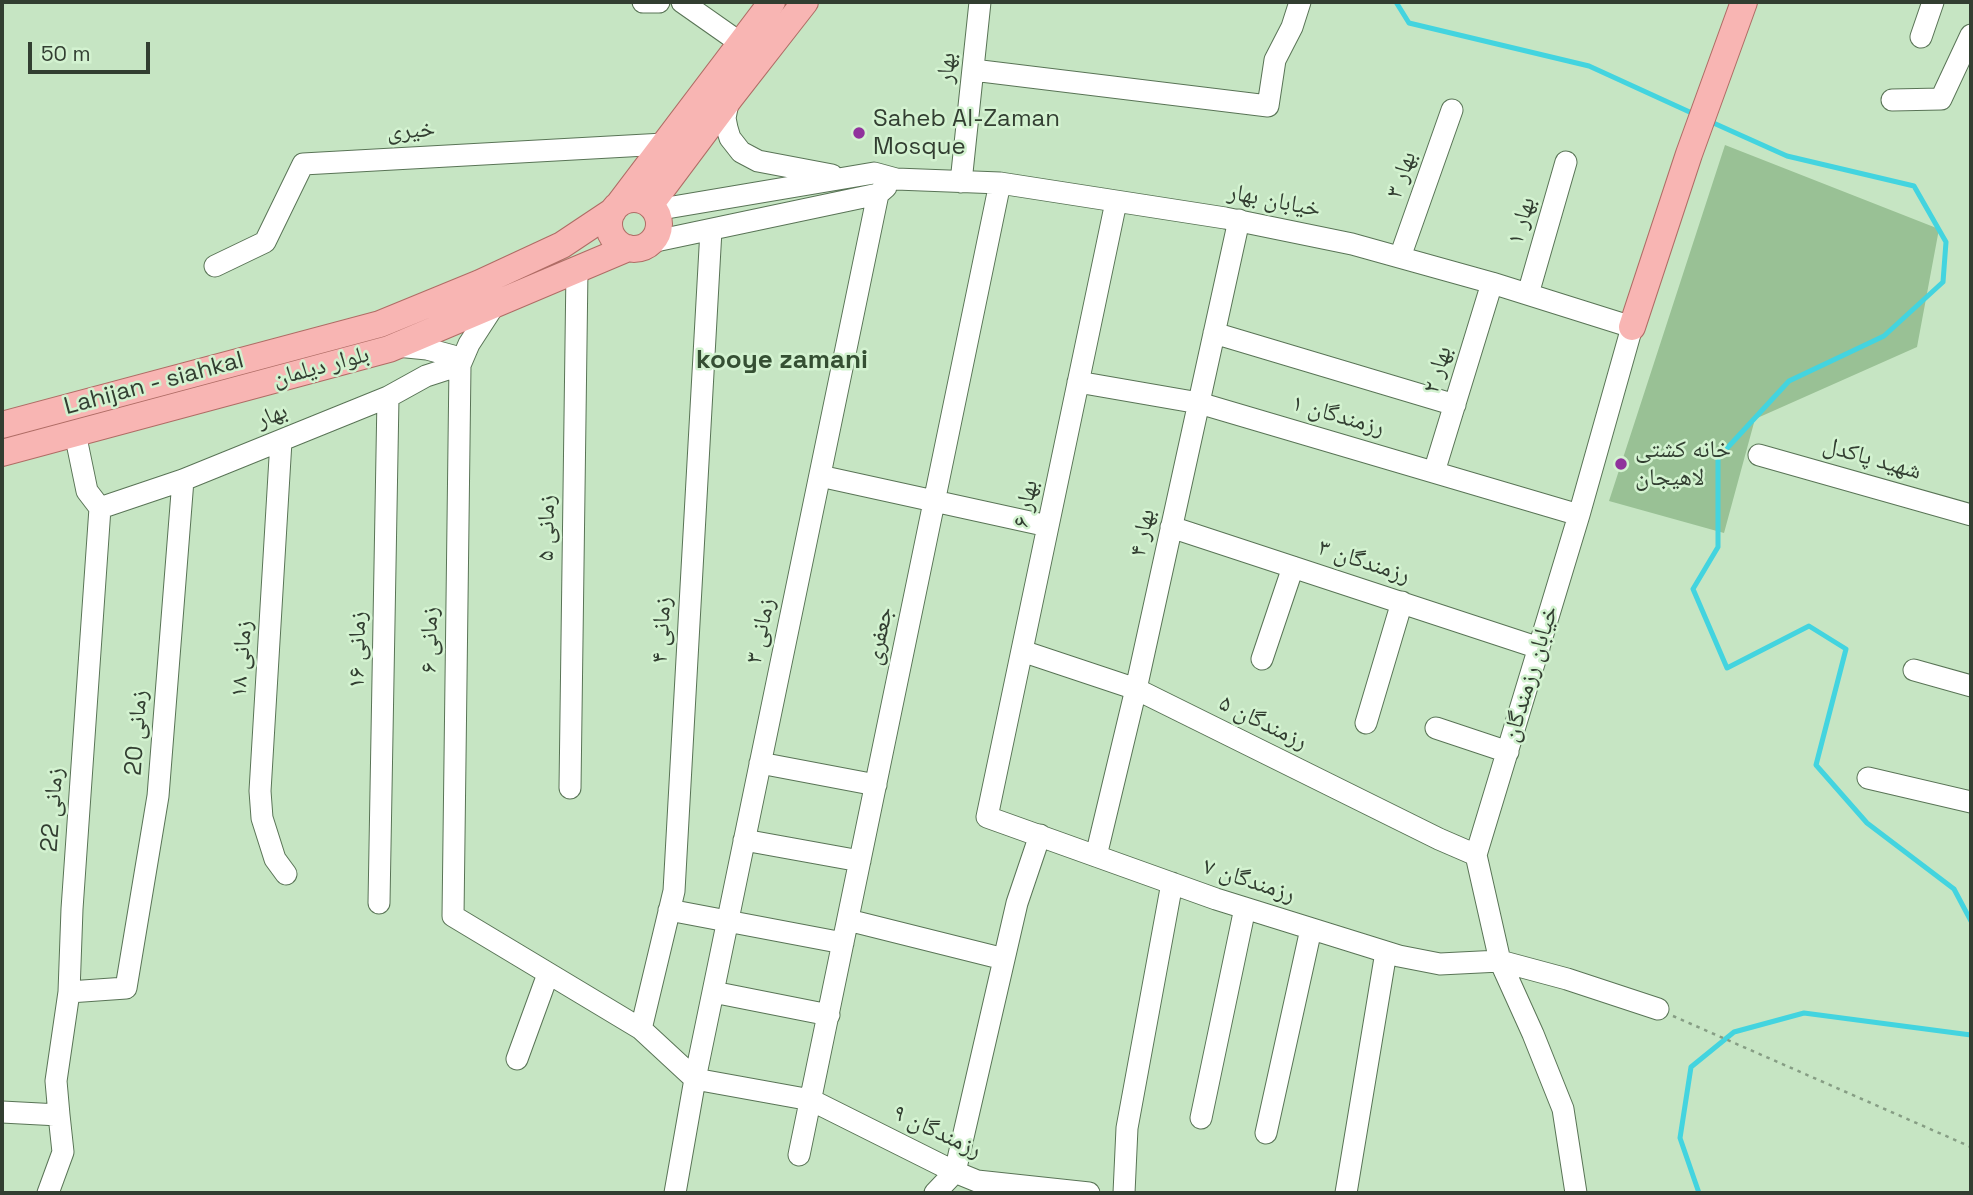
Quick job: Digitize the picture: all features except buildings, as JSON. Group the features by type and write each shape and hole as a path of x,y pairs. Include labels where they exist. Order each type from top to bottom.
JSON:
{"main road":[{"path":"616,208 635,199 652,207 659,227 640,245 613,238 610,229 616,208 772,2"},
{"path":"652,207 730,97 805,2"},
{"name":"خیابان رزمندگان","path":"1632,327 1689,154 1744,2"},
{"name":"Lahijan - siahkal","path":"3,425 380,324 480,283 562,245 616,208"},
{"name":"بلوار دیلمان","path":"6,451 397,346 640,245"},
{"path":"3,425 6,451"}],"street":[{"path":"643,2 659,2"},
{"path":"682,2 740,42"},
{"name":"بهار","path":"961,182 980,2"},
{"path":"973,70 1268,106 1275,60 1292,27 1300,2"},
{"path":"1921,37 1933,2"},
{"path":"1892,100 1941,99 1971,35"},
{"path":"730,97 725,118 727,128 735,145 749,158 767,164 848,178"},
{"name":"بهار ۳","path":"1400,257 1452,110"},
{"name":"خیری","path":"215,266 265,242 303,164 664,144"},
{"name":"بهار ۱","path":"1528,294 1566,162"},
{"name":"خیابان بهار","path":"652,207 874,173 896,179 1000,183 1239,220 1352,244 1492,283 1632,327"},
{"path":"640,245 878,194 896,179"},
{"name":"جعفری","path":"799,1155 1000,183"},
{"name":"زمانی ۳","path":"675,1193 695,1079 878,194"},
{"name":"بهار ۶","path":"988,817 1116,202"},
{"name":"بهار ۴","path":"1096,856 1136,689 1239,220"},
{"name":"زمانی ۴","path":"640,1029 674,891 711,230"},
{"name":"زمانی ۵","path":"570,788 577,269"},
{"name":"بهار ۲","path":"1434,472 1492,283"},
{"path":"397,346 426,349 453,356 460,365 469,344 493,306"},
{"name":"خیابان رزمندگان","path":"1476,855 1579,516 1632,327"},
{"path":"1214,333 1455,405"},
{"name":"بهار","path":"100,508 183,480 388,397 426,376 460,365"},
{"name":"زمانی ۶","path":"460,365 453,916 548,974"},
{"name":"رزمندگان ۱","path":"1078,382 1199,403 1579,516"},
{"name":"زمانی ۱۶","path":"379,903 388,397"},
{"path":"75,433 87,491 100,508"},
{"name":"زمانی ۱۸","path":"281,440 260,791 261,818 275,859 286,874"},
{"name":"شهید پاکدل","path":"1759,455 1971,515"},
{"path":"820,476 1048,526"},
{"name":"زمانی 20","path":"69,992 126,988 158,796 183,480"},
{"name":"زمانی 22","path":"48,1193 63,1152 56,1081 69,992 72,909 100,508"},
{"name":"رزمندگان ۳","path":"1171,527 1539,648"},
{"path":"1262,659 1293,567"},
{"path":"1366,723 1402,602"},
{"name":"رزمندگان ۵","path":"1022,651 1136,689 1476,855"},
{"path":"1914,670 1971,686"},
{"path":"1436,728 1508,752"},
{"path":"760,764 876,785"},
{"path":"1868,778 1971,802"},
{"name":"رزمندگان ۷","path":"988,817 1245,908 1386,952 1440,964 1500,961 1567,979 1658,1009"},
{"path":"936,1193 954,1172 1017,903 1040,835"},
{"path":"744,839 860,862"},
{"path":"1476,855 1500,961 1563,1109 1576,1193"},
{"path":"1124,1193 1127,1128 1172,883"},
{"path":"1201,1118 1245,908"},
{"path":"669,910 844,943"},
{"path":"848,920 1004,959"},
{"path":"1266,1133 1311,929"},
{"path":"1346,1193 1386,952"},
{"path":"517,1059 548,974 640,1029 695,1079"},
{"path":"713,992 829,1015"},
{"name":"رزمندگان ۹","path":"695,1079 811,1100 977,1181 1089,1193"},
{"path":"2,1112 59,1115"}],"path":[{"path":"1658,1009 1971,1147"}],"green space":[{"path":"1725,145 1939,229 1917,347 1755,419 1724,533 1609,501"}],"waterway":[{"path":"1396,2 1409,23 1589,66 1694,114"},
{"path":"1709,121 1787,156 1914,186 1946,242 1943,282 1884,336 1789,381 1718,458 1718,547 1693,589 1727,668 1809,626 1846,649 1816,765 1867,823 1954,889 1971,921"},
{"path":"1699,1193 1680,1138 1691,1067 1734,1032 1804,1013 1971,1035"}],"place":[{"name":"Saheb Al-Zaman Mosque","path":"859,133"},
{"name":"خانه کشتی لاهیجان","path":"1621,464"}],"district":[{"name":"kooye zamani","path":"782,361"}]}
